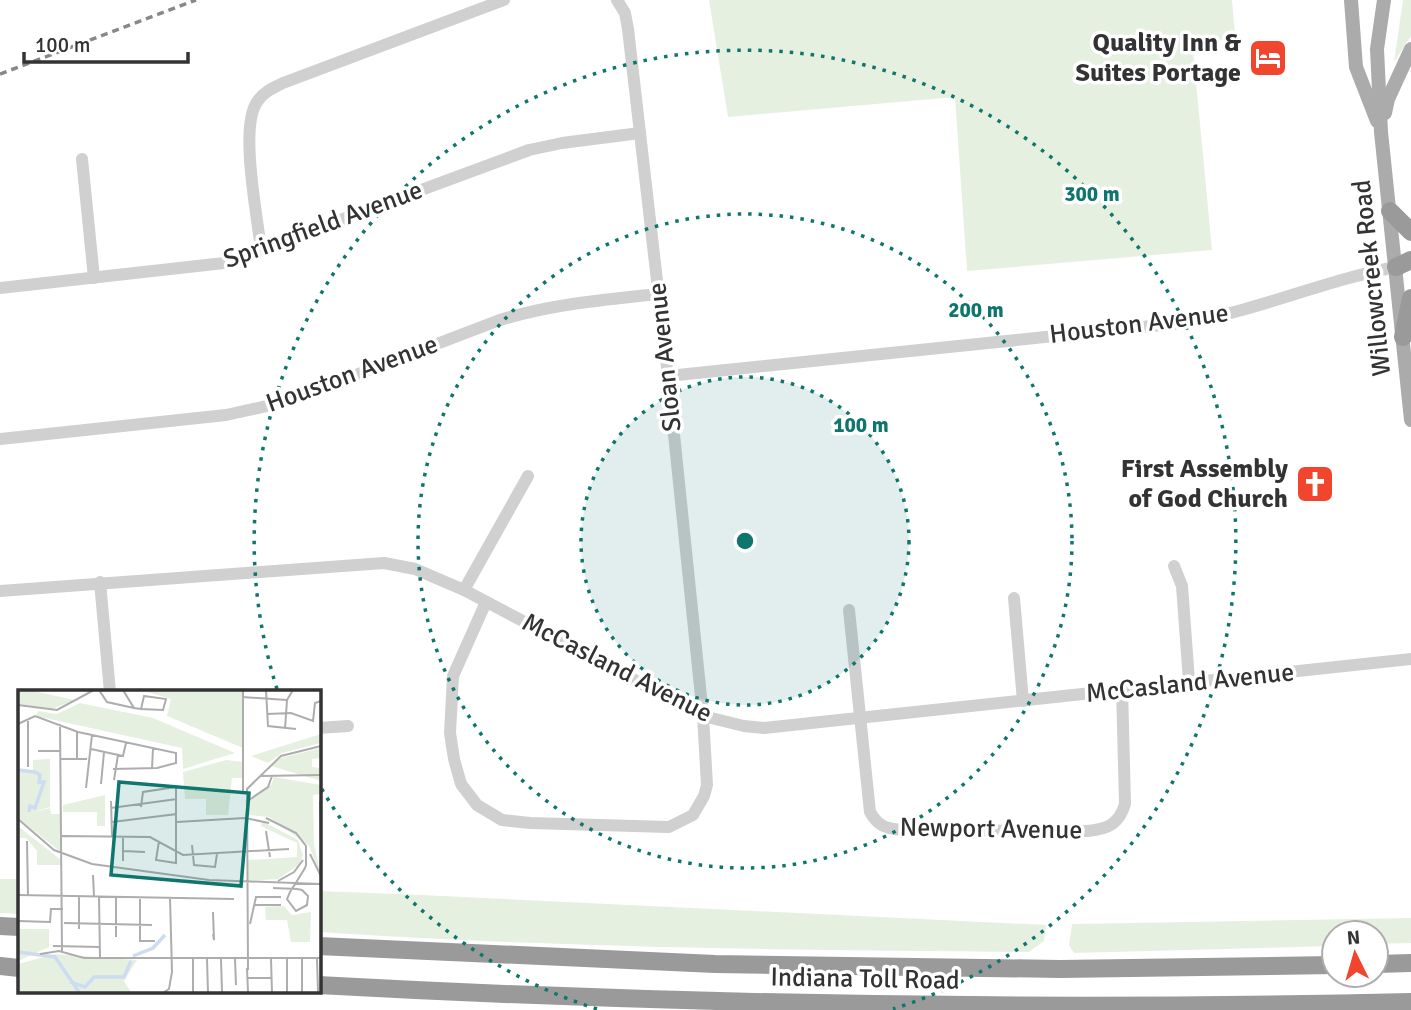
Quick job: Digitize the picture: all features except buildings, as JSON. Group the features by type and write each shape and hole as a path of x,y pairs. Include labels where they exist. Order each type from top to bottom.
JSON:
{"highway":[{"path":"1390,211 1411,232"},
{"path":"1403,337 1411,298"},
{"path":"0,926 18,928"},
{"name":"Indiana Toll Road","path":"320,946 715,964 1060,970 1320,965"},
{"path":"1390,964 1411,963"},
{"path":"0,967 18,968"},
{"name":"Indiana Toll Road","path":"320,985 740,1003 1060,1008 1411,1002"}],"main road":[{"path":"1351,0 1356,67 1381,132"},
{"path":"1381,132 1377,49 1384,0"},
{"path":"1381,132 1388,99 1411,49"},
{"name":"Willowcreek Road","path":"1381,132 1390,211 1406,264 1403,337 1411,420"}],"street":[{"path":"261,251 249,142 251,113 257,100 268,89 282,83 503,0"},
{"name":"Sloan Avenue","path":"486,602 453,676 450,733 461,784 477,805 502,820 660,827 678,825 693,815 708,785 703,716 668,376 628,29 625,13 617,0"},
{"name":"Springfield Avenue","path":"0,288 224,263 529,150 640,133"},
{"path":"82,159 94,278"},
{"name":"Houston Avenue","path":"668,376 1191,322 1232,314 1355,274 1406,264"},
{"name":"Houston Avenue","path":"0,439 261,409 527,311 658,294"},
{"path":"464,590 528,476"},
{"name":"McCasland Avenue","path":"0,591 384,563 415,569 464,590 703,716 764,728 1411,659"},
{"path":"1174,566 1182,586 1189,681"},
{"path":"100,582 110,690"},
{"path":"1014,598 1023,701"},
{"path":"849,610 859,719"},
{"name":"Newport Avenue","path":"859,719 870,812 883,828 1100,830 1111,827 1118,820 1125,804 1122,688"},
{"path":"320,728 348,726"}],"green space":[{"path":"709,0 1232,0 1235,35 1193,50 1212,250 967,271 955,97 728,117"},
{"path":"1403,0 1411,0 1411,36 1394,62"},
{"path":"0,879 18,879 18,914 0,913"},
{"path":"320,891 1046,925 1044,941 1029,952 585,945 320,932"},
{"path":"1411,918 1411,943 1390,944 1390,919 1354,919"},
{"path":"1320,920 1320,946 1074,953 1069,945 1072,924"}],"railway":[{"path":"0,74 196,0"}],"place":[{"name":"Quality Inn & Suites Portage","path":"1268,58"},
{"name":"First Assembly of God Church","path":"1315,484"}]}
